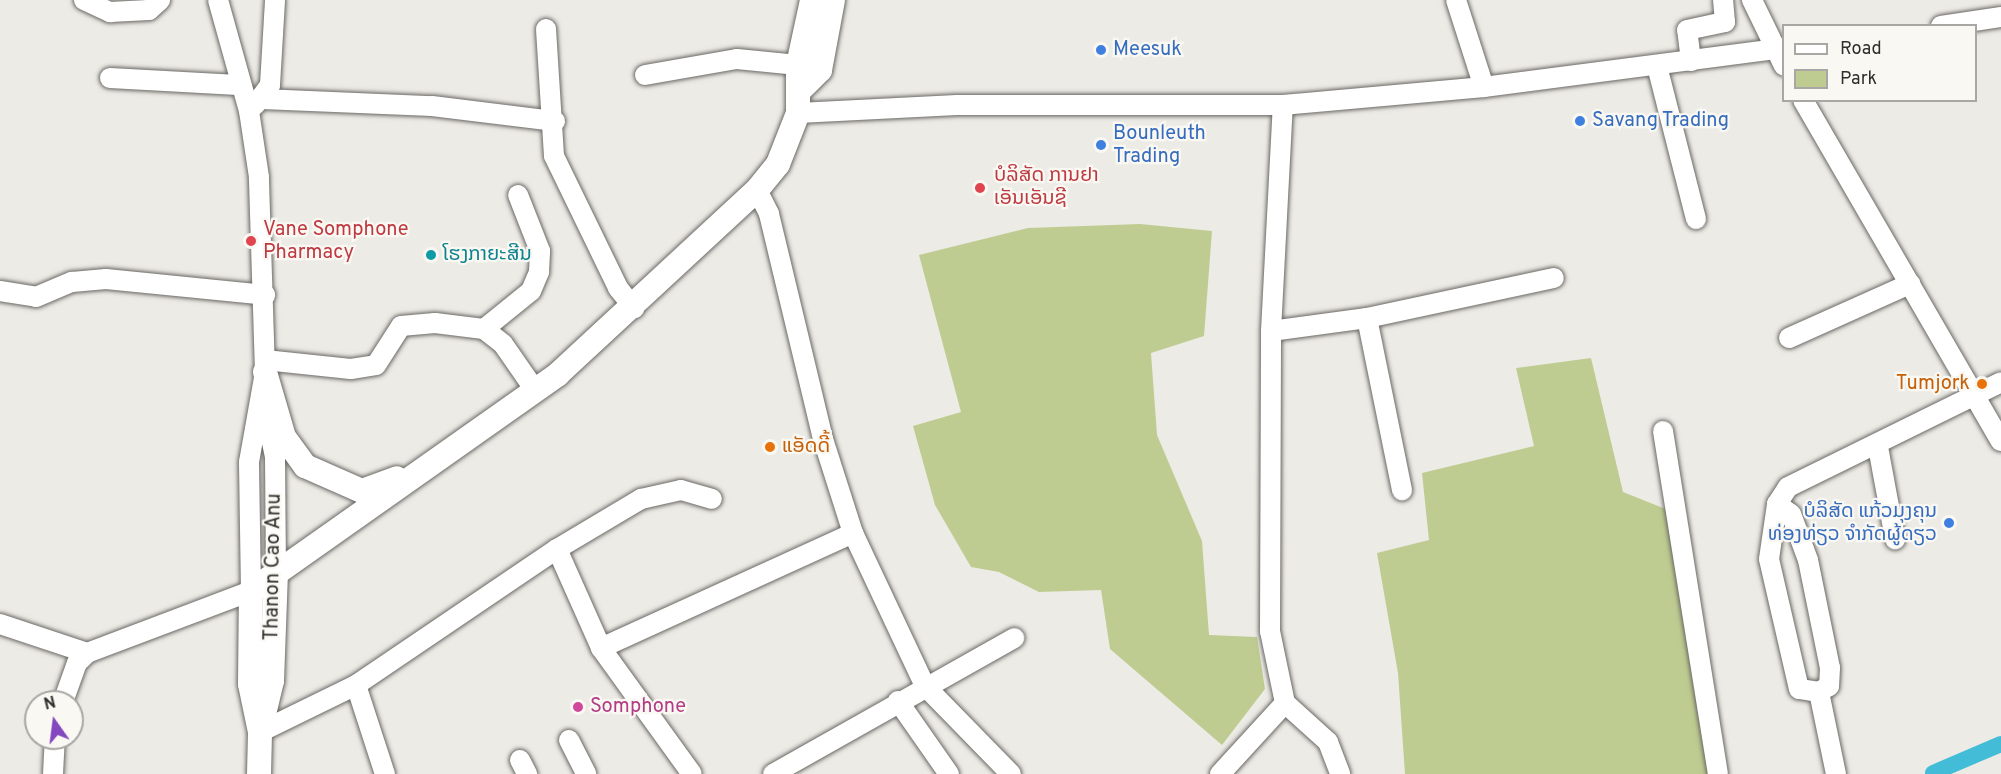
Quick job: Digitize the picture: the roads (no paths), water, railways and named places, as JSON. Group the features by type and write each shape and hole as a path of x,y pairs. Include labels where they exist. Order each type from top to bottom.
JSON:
{"main road":[{"path":"250,591 536,390 634,308 757,190 778,164 798,113 801,89 798,64 812,0"},
{"path":"801,89 820,70 833,0"},
{"path":"265,366 284,437 305,466 327,480 362,491 448,453"},
{"name":"Thanon Cao Anu","path":"259,774 260,732 272,681 276,574"},
{"name":"Thanon Cao Anu","path":"250,591 250,684 260,732"}],"street":[{"path":"84,0 110,12 149,10 160,0"},
{"name":"Thanon Cao Anu","path":"218,0 238,85 255,105 259,177 265,295 265,366 263,401 249,462 250,591"},
{"path":"255,105 270,85 275,0"},
{"path":"1456,0 1484,87"},
{"path":"1691,61 1687,30 1725,22 1723,0"},
{"path":"798,113 957,105 1283,105 1484,87 1691,61 1780,55 1752,0"},
{"path":"1954,24 2001,17"},
{"path":"546,29 555,121 554,156 618,288 634,308"},
{"path":"645,75 737,59 798,64"},
{"path":"1657,66 1696,219"},
{"path":"110,78 238,85"},
{"path":"1804,102 2001,441"},
{"path":"255,105 432,106 555,121"},
{"path":"1283,105 1271,331 1270,631 1285,703 1328,742 1340,774"},
{"path":"757,190 769,214 823,439 853,533 925,686 1011,774"},
{"path":"484,329 531,291 539,272 540,251 518,195"},
{"path":"1271,331 1367,318 1554,278"},
{"path":"0,291 36,297 72,282 105,279 265,295"},
{"path":"1789,338 1910,284"},
{"path":"1367,318 1402,490"},
{"path":"265,366 351,369 376,365 400,326 435,323 484,329 503,344 536,390"},
{"path":"1777,504 1791,514 1810,571 1830,668 1830,686 1819,692 1799,688 1769,559 1777,504 1788,487 1878,447 2001,382"},
{"name":"Thanon Cao Anu","path":"263,401 275,457 276,574"},
{"path":"1663,431 1718,774"},
{"path":"1878,447 1895,539"},
{"path":"260,732 356,685 557,549 641,499 681,490 712,499"},
{"path":"601,648 853,533"},
{"path":"557,549 601,648 692,774"},
{"path":"67,690 77,663 87,652 250,591"},
{"path":"0,624 87,652"},
{"path":"773,774 898,701 1014,638"},
{"path":"356,685 385,774"},
{"path":"1819,692 1836,774"},
{"path":"898,701 949,774"},
{"path":"1220,774 1285,703"},
{"path":"569,740 586,774"},
{"path":"53,774 54,750"}],"waterway":[{"path":"1933,773 2001,744"}],"place":[{"name":"Meesuk","path":"1101,50"},
{"name":"Savang Trading","path":"1580,121"},
{"name":"Bounleuth Trading","path":"1101,145"},
{"name":"ບໍລິສັດ ການຢາ ເອັນເອັນຊີ","path":"980,188"},
{"name":"Vane Somphone Pharmacy","path":"251,241"},
{"name":"ໂຮງກາຍະສີນ","path":"431,255"},
{"name":"Tumjork","path":"1982,384"},
{"name":"ແອັດດີ້","path":"770,447"},
{"name":"ບໍລິສັດ ແກ້ວມຸງຄຸນ ທ່ອງທ່ຽວ ຈຳກັດຜູ້ດຽວ","path":"1949,523"},
{"name":"Somphone","path":"578,707"}]}
